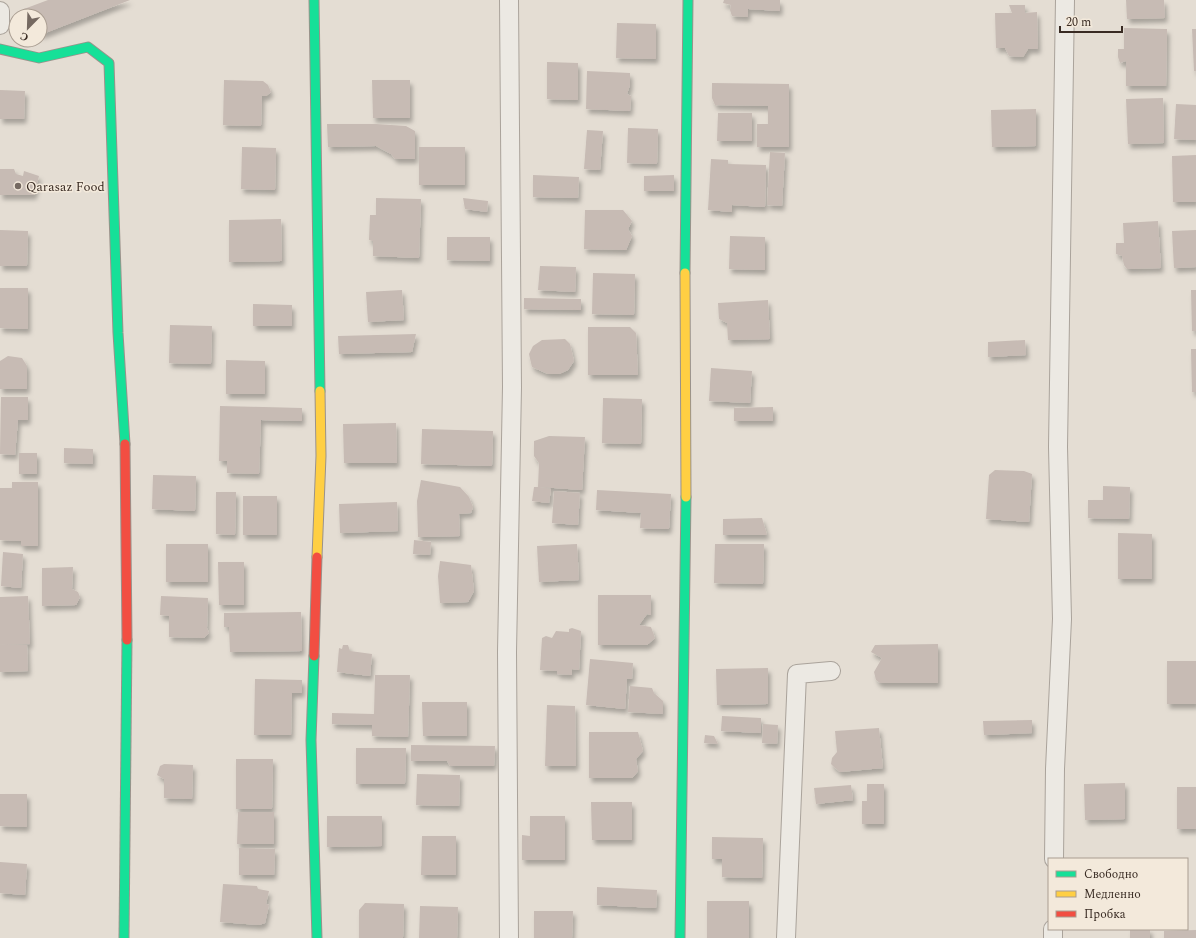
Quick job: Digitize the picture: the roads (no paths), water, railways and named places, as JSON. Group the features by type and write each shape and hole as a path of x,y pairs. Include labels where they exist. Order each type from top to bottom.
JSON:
{"street":[{"path":"314,0 321,456 311,740 317,938"},
{"path":"508,938 508,652 512,387 509,0"},
{"path":"680,938 681,772 686,505 684,323 688,0"},
{"path":"1054,858 1055,769 1062,619 1058,447 1065,0"},
{"path":"0,11 0,25"},
{"path":"0,49 39,58 88,47 109,63 118,310 125,444 128,681 124,938"},
{"path":"786,938 797,674 831,671"}],"place":[{"name":"Qarasaz Food","path":"18,186"}]}
